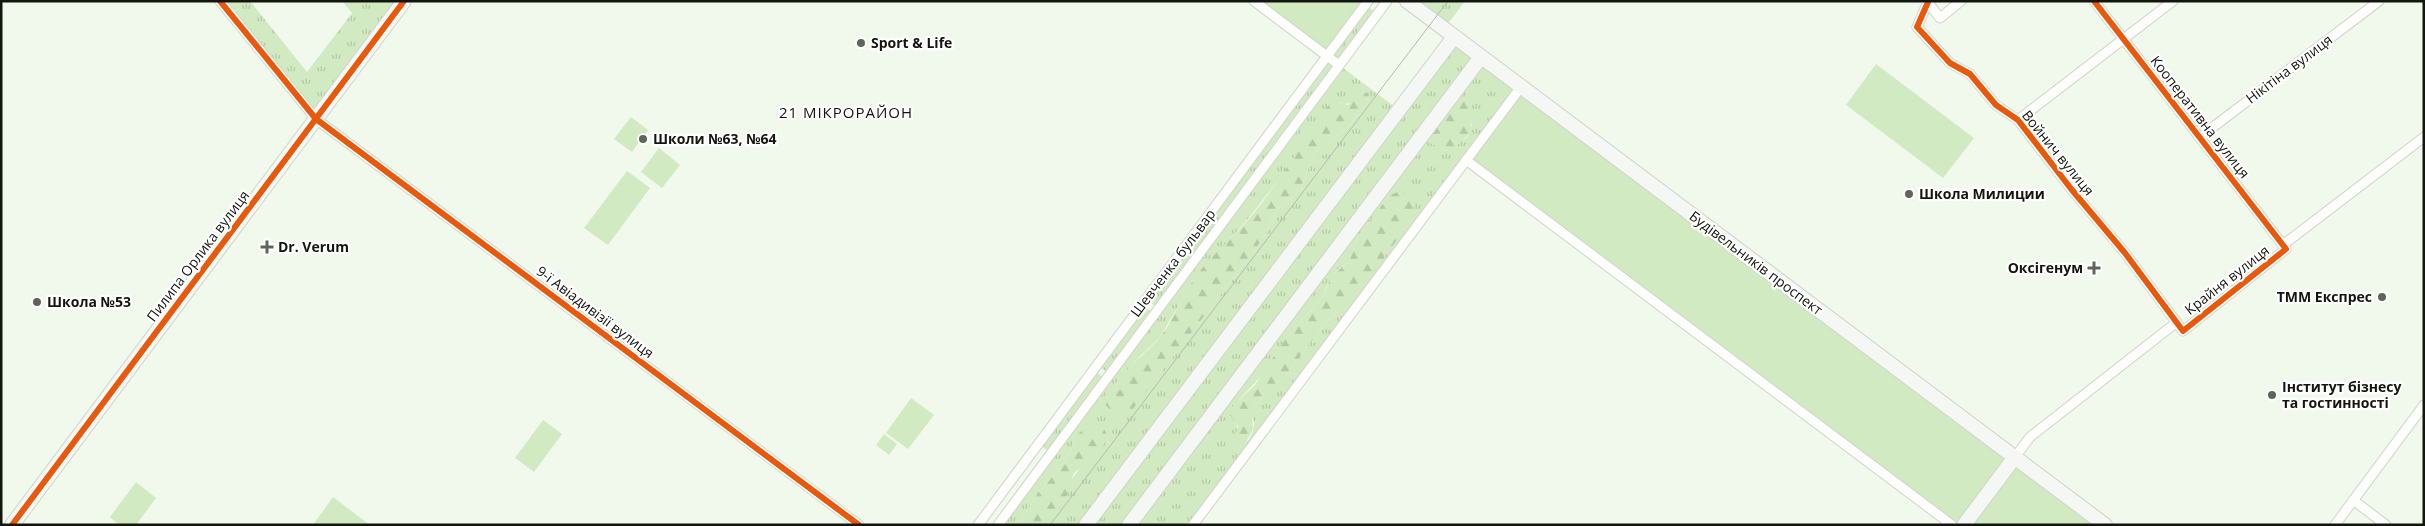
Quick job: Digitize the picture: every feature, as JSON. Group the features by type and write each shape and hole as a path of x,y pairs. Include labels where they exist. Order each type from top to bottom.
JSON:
{"main road":[{"name":"Пилипа Орлика вулиця","path":"12,525 404,1"},
{"name":"Будівельників проспект","path":"1407,1 2104,525"},
{"path":"1086,525 1454,37"},
{"path":"1129,525 1481,57"},
{"path":"1964,525 2014,457"}],"street":[{"name":"9-ї Авіадивізії вулиця","path":"220,1 316,118 858,525"},
{"path":"1254,1 1339,65"},
{"name":"Шевченка бульвар","path":"978,525 1368,1"},
{"name":"Шевченка бульвар","path":"998,525 1387,1"},
{"name":"Войнич вулиця","path":"1961,1 1940,18 1927,2 1917,26 1950,63 1970,74 1996,104 2018,120 2072,190 2126,253 2183,331"},
{"name":"Кооперативна вулиця","path":"2094,1 2285,247"},
{"path":"2018,120 2173,1"},
{"name":"Нікітіна вулиця","path":"2200,137 2378,1"},
{"path":"1193,525 1520,87"},
{"name":"Крайня вулиця","path":"2183,331 2424,137"},
{"path":"1466,160 1952,525"},
{"name":"Крайня вулиця","path":"2014,457 2030,437 2177,322"},
{"path":"2335,525 2422,409"},
{"path":"1037,447 1050,456"},
{"path":"2353,500 2386,525"}],"green space":[{"path":"226,1 250,1 307,72 352,13 342,1 398,1 315,111"},
{"path":"1260,1 1362,1 1325,50"},
{"path":"1416,1 1465,1 1447,25"},
{"path":"1368,7 1375,12 1339,61 1332,55"},
{"path":"1455,43 1475,58 1123,525 1092,525"},
{"path":"1328,61 1335,66 1155,306 1149,301"},
{"path":"1482,64 1514,88 1187,525 1135,525","holes":["1454,104 1469,108 1469,119 1472,125 1468,137 1446,151 1429,140","1390,195 1409,221 1347,306 1327,321 1285,376 1256,404 1252,410 1254,422 1252,433 1246,443 1240,447 1234,440 1238,431 1236,423 1238,401 1263,374 1285,339 1322,298 1328,283 1337,270 1349,262 1358,238"]},
{"path":"1876,64 1974,138 1943,178 1846,105"},
{"path":"1343,68 1395,107 1080,525 1045,525 1065,498 1072,479 1080,468 1075,441 1065,462 1036,496 1018,525 1004,525","holes":["1363,91 1369,94 1367,102 1347,128 1314,153 1301,188 1296,195 1278,208 1266,233 1254,251 1136,404 1107,398 1136,360 1160,337 1195,278 1248,219 1293,161 1324,112 1340,102 1344,104 1351,103"]},
{"path":"1363,91 1369,94 1367,102 1347,128 1314,153 1301,188 1296,195 1278,208 1266,233 1254,251 1132,410 1119,415 1112,413 1106,405 1113,387 1160,337 1195,278 1207,262 1260,205 1332,100 1348,105"},
{"path":"1522,94 2007,458 1958,523 1472,160"},
{"path":"1464,98 1468,101 1472,132 1449,152 1430,143 1429,140 1445,116 1455,104"},
{"path":"631,117 648,130 632,152 614,139"},
{"path":"659,148 680,165 662,188 641,172"},
{"path":"627,171 650,188 608,245 584,228"},
{"path":"1401,191 1407,194 1414,205 1412,215 1403,232 1347,306 1327,321 1285,376 1256,404 1252,410 1253,429 1244,446 1237,446 1234,440 1238,426 1230,415 1232,407 1255,385 1285,339 1322,298 1332,275 1349,262 1358,238 1375,214 1390,195"},
{"path":"1145,307 1152,312 1107,372 1100,367"},
{"path":"1096,372 1103,377 1049,452 1042,446"},
{"path":"911,398 934,415 908,449 886,433"},
{"path":"543,420 562,434 534,472 515,458"},
{"path":"1091,424 1100,426 1105,430 1105,441 1093,460 1075,472 1067,495 1059,509 1045,525 1018,525 1036,496 1065,462 1079,433"},
{"path":"884,434 897,444 889,455 876,445"},
{"path":"2015,464 2096,525 1969,525"},
{"path":"136,482 156,498 136,525 119,525 110,517"},
{"path":"333,497 370,525 313,525"}],"tram line":[{"path":"1050,525 1448,1"}],"cycle path":[{"path":"220,1 316,119 859,525"},
{"path":"12,525 404,1"},
{"path":"1928,2 1917,27 1950,63 1970,74 1996,105 2018,120 2072,190 2125,253 2183,331 2286,249 2094,1"}],"place":[{"name":"Sport & Life","path":"861,43"},
{"name":"Школи №63, №64","path":"643,139"},
{"name":"Школа Милиции","path":"1909,194"},
{"name":"Dr. Verum","path":"267,247"},
{"name":"Оксігенум","path":"2094,268"},
{"name":"ТММ Експрес","path":"2382,297"},
{"name":"Школа №53","path":"37,302"},
{"name":"Інститут бізнесу та гостинності","path":"2272,395"}],"district":[{"name":"21 МІКРОРАЙОН","path":"846,113"}]}
